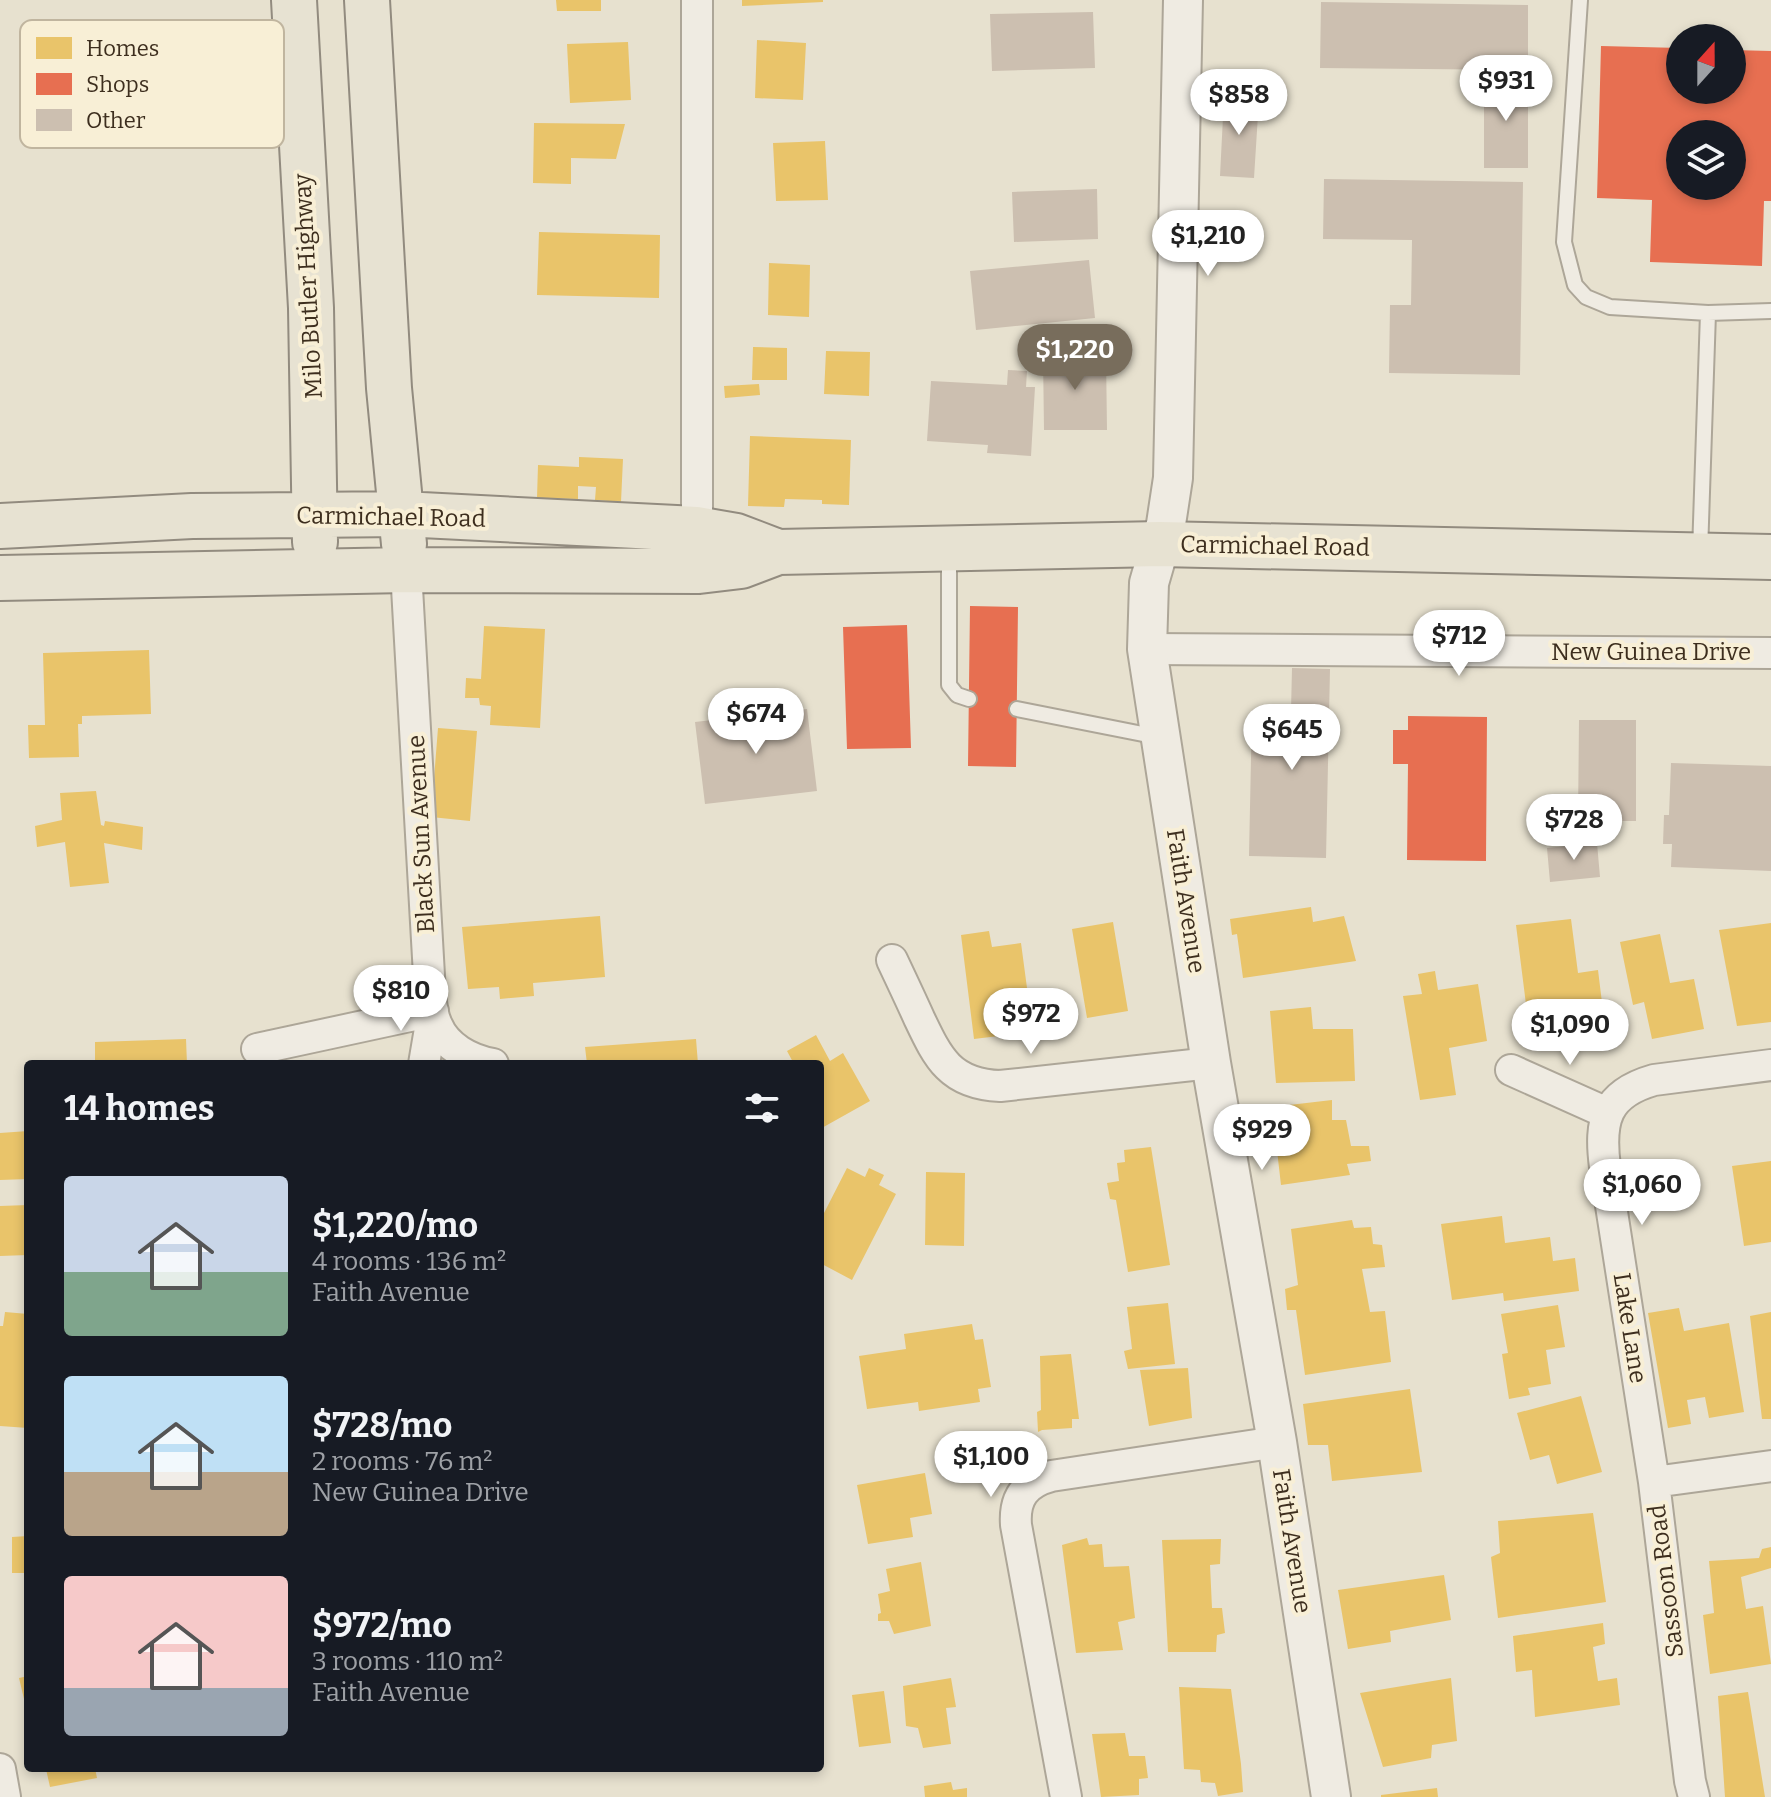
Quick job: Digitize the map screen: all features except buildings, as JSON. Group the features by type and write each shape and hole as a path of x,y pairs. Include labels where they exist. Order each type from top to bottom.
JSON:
{"main road":[{"name":"Milo Butler Highway","path":"294,0 311,308 316,572"},
{"path":"367,0 389,388 406,570"},
{"name":"Carmichael Road","path":"0,526 192,516 402,514 698,550 741,566 778,552 1160,544 1771,557"},
{"name":"Carmichael Road","path":"0,578 406,570 698,550"}],"street":[{"path":"697,0 698,550"},
{"name":"Faith Avenue","path":"1183,0 1173,478 1166,524 1149,583 1147,649 1211,1063 1277,1442 1331,1797"},
{"name":"Black Sun Avenue","path":"406,570 433,1011 437,1027 452,1045 466,1056 480,1060"},
{"name":"New Guinea Drive","path":"1147,649 1771,653"},
{"path":"892,960 938,1056 960,1076 984,1086 1211,1063"},
{"path":"257,1049 433,1011 425,1060"},
{"path":"1511,1070 1607,1113 1621,1095 1640,1084 1771,1065"},
{"name":"Lake Lane","path":"1607,1113 1602,1133 1605,1167 1654,1482"},
{"path":"1066,1797 1016,1525 1015,1513 1022,1493 1033,1482 1051,1476 1277,1442"},
{"name":"Sassoon Road","path":"1694,1797 1654,1482 1771,1466"},
{"path":"0,1769 5,1797"}],"lane":[{"path":"1580,0 1564,242 1575,285 1586,297 1610,307 1708,313 1771,311"},
{"path":"1699,556 1708,313"},
{"path":"949,549 949,685 957,695 969,699"},
{"path":"1017,709 1161,737"}]}
